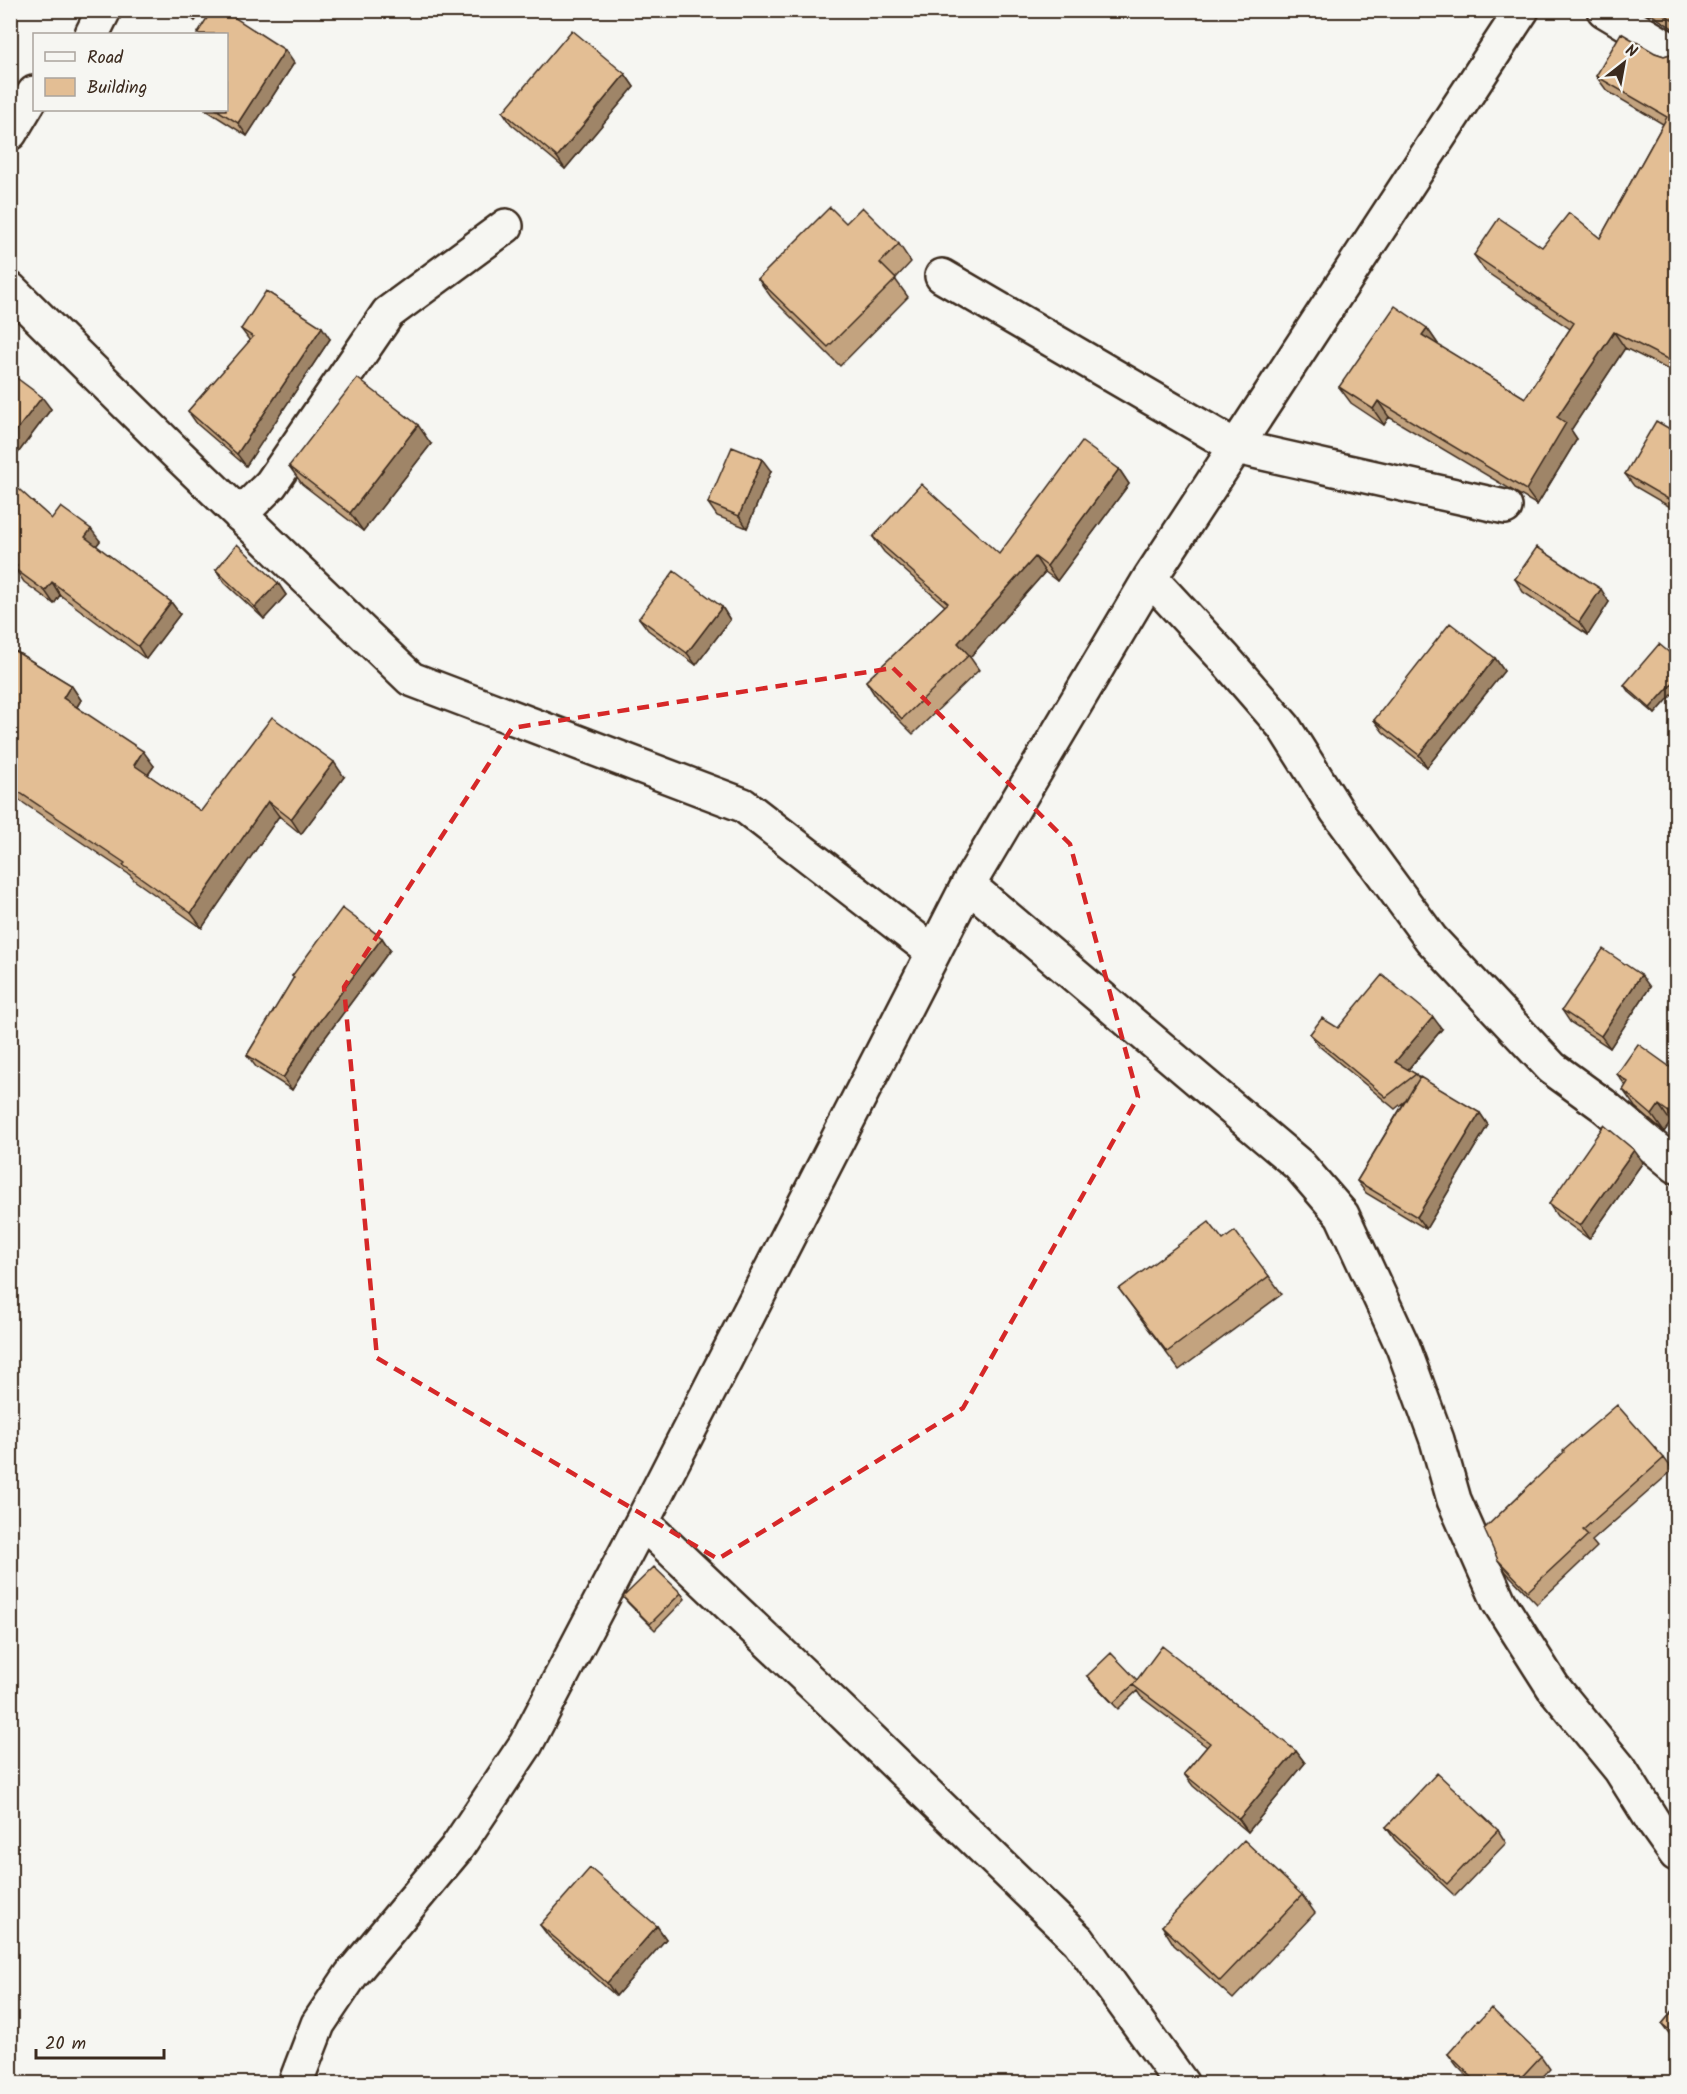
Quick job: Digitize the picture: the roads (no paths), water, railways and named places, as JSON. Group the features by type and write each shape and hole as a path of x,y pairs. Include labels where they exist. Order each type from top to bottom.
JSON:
{"street":[{"path":"92,33 104,10"},
{"path":"295,2084 318,2024 351,1975 456,1850 526,1744 968,885 1150,578 1522,10"},
{"path":"1604,10 1677,53"},
{"path":"10,133 33,95"},
{"path":"240,515 271,484 388,313 507,226"},
{"path":"942,276 1236,447 1504,507"},
{"path":"10,289 411,679 743,805 933,952"},
{"path":"1150,578 1284,727 1337,811 1431,939 1552,1068 1603,1105 1677,1166"},
{"path":"968,885 1299,1165 1342,1215 1403,1347 1437,1440 1454,1500 1499,1602 1553,1687 1620,1769 1654,1823 1677,1854"},
{"path":"642,1522 833,1702 1079,1941 1182,2084"}]}
